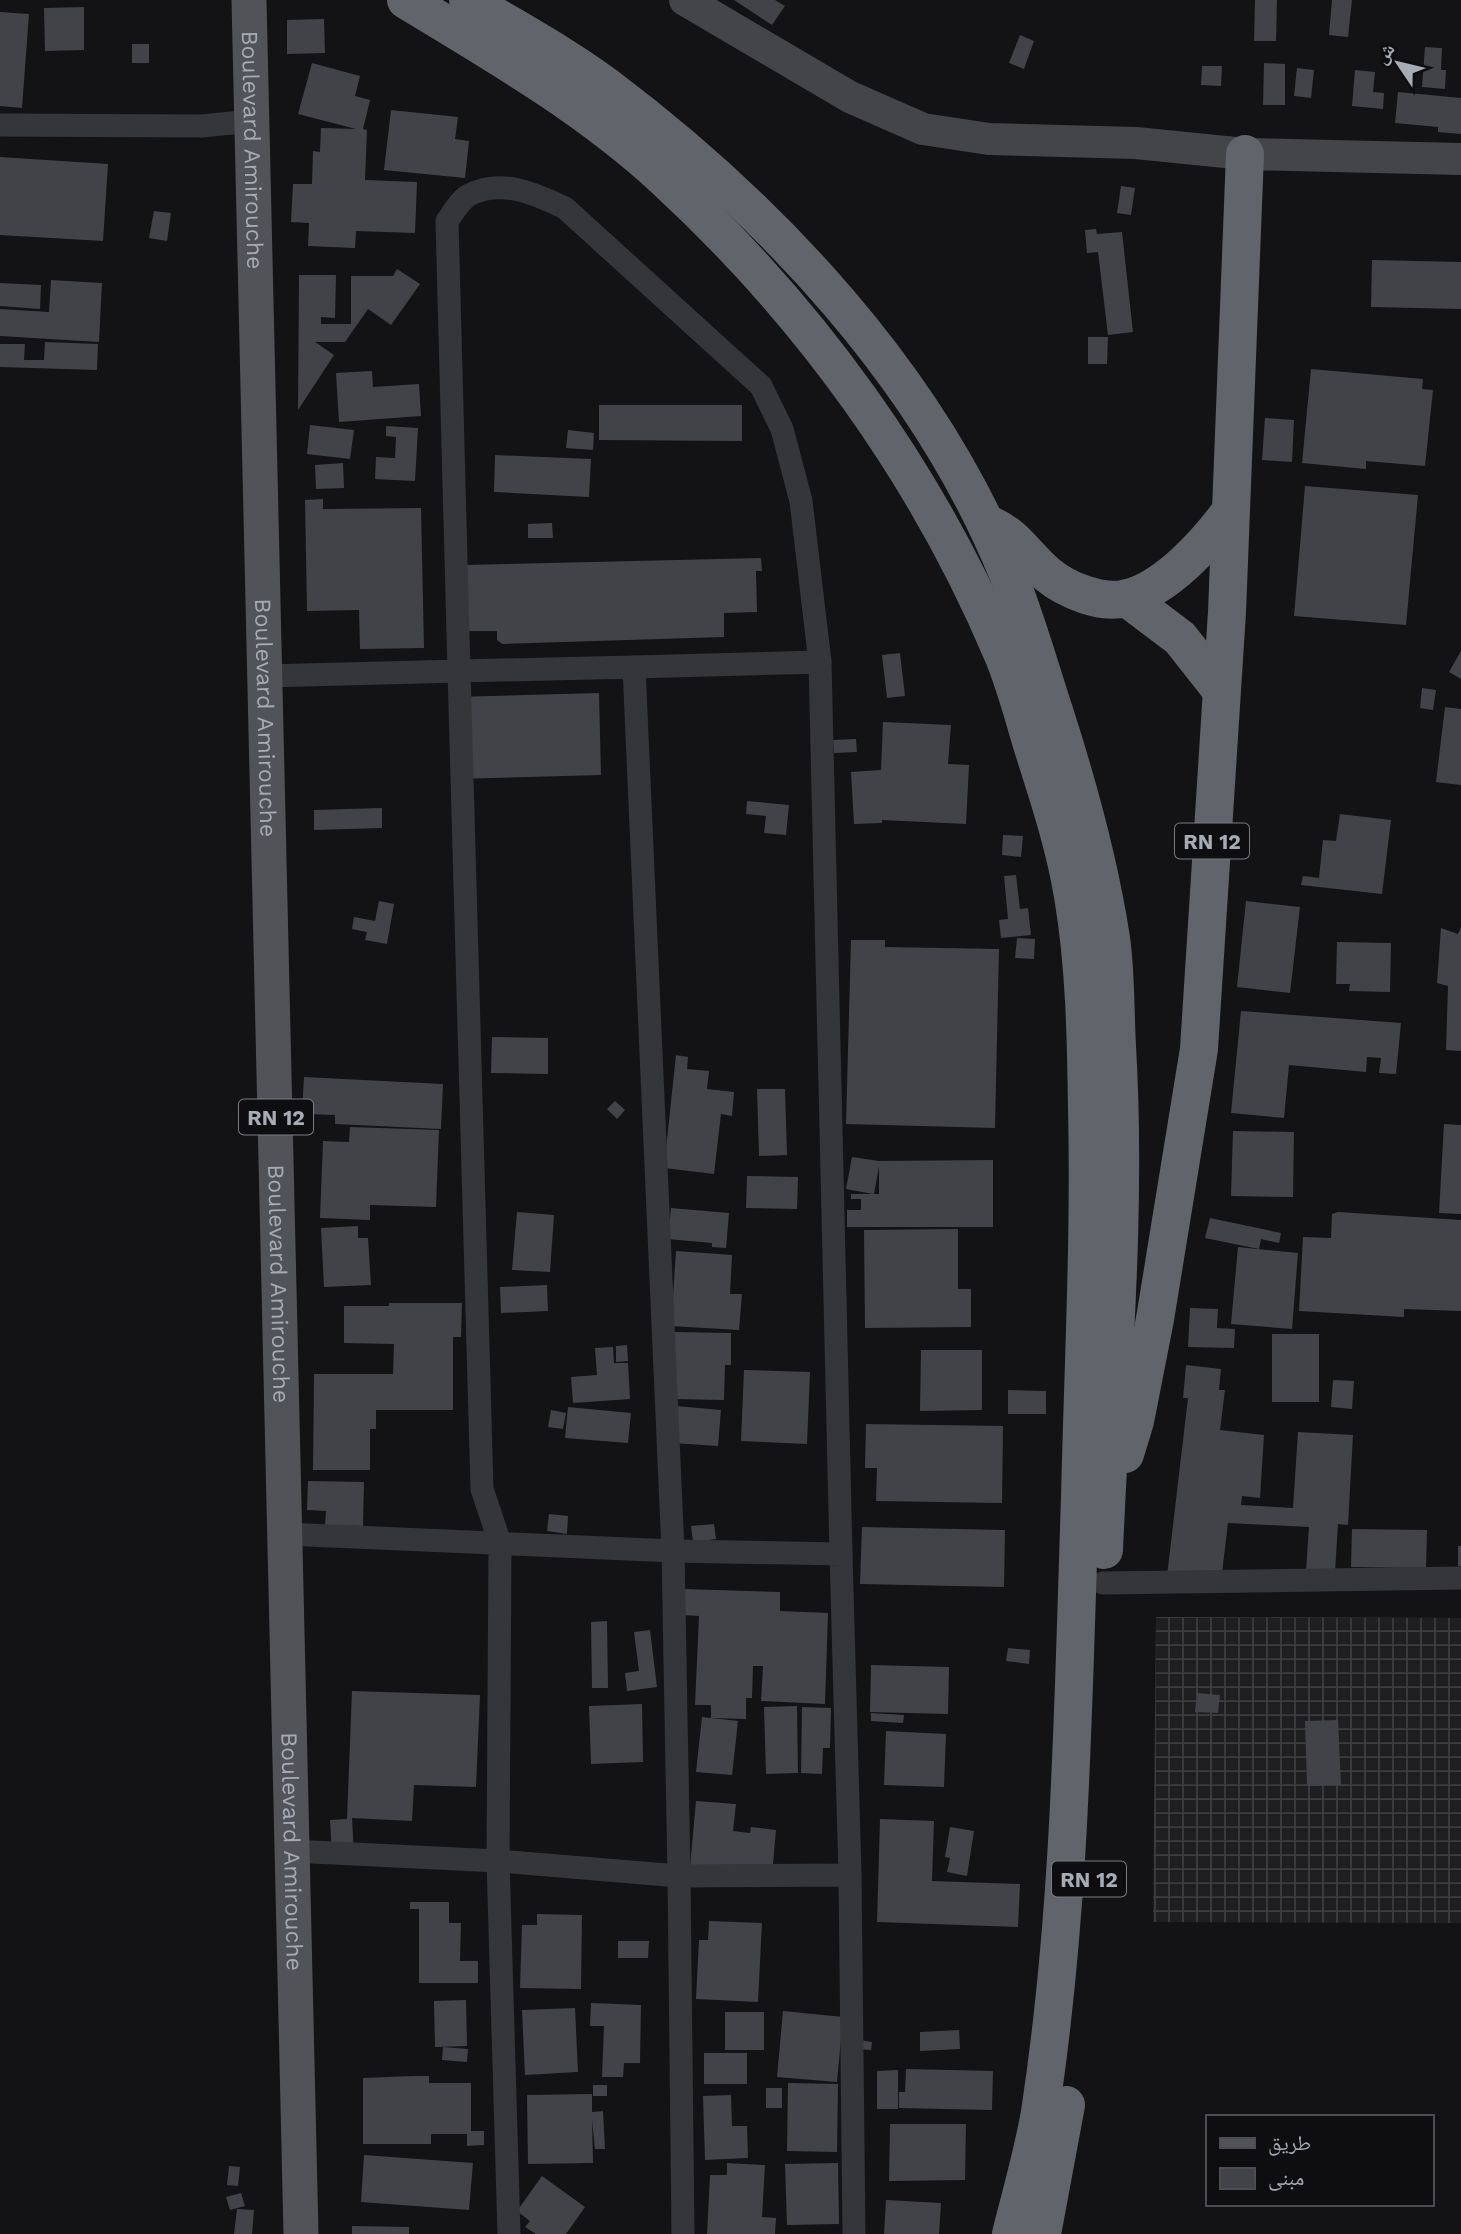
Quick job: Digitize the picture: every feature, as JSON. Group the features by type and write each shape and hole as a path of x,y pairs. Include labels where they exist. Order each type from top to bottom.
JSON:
{"highway":[{"path":"406,0 521,69 660,174 720,232 799,321 872,412 939,522 1005,658 1045,786 1072,891 1081,956 1086,1026 1089,1186 1072,1754 1059,1970 1039,2119 1011,2234"},
{"path":"468,0 602,83 705,166 784,241 850,314 901,383 956,467 1008,574 1078,786 1111,940 1121,1104 1119,1247 1105,1520"},
{"name":"RN 12","path":"1042,2234 1061,2137 1084,1979 1105,1520 1140,1395 1176,1203 1199,1049 1221,690 1245,154"},
{"path":"1127,598 1174,571 1214,534 1230,512"},
{"path":"984,523 1010,534 1045,573 1062,585 1088,594 1127,598 1180,638 1221,690"}],"main road":[{"name":"Boulevard Amirouche","path":"249,0 301,2234"}],"street":[{"path":"685,0 850,97 923,129 989,139 1136,143 1245,154 1461,159"},
{"path":"0,125 201,126 252,121"},
{"path":"509,2234 498,1861 500,1543 482,1489 447,221 467,196 492,188 530,191 565,208 761,386 782,429 801,501 820,662 850,1875 855,2234"},
{"path":"265,676 820,662"},
{"path":"634,667 673,1551 683,2234"},
{"path":"285,1534 673,1551 841,1554"},
{"path":"1103,1583 1461,1578"},
{"path":"292,1851 498,1861 679,1876 850,1875"}],"shaded area":[{"path":"1156,1617 1461,1618 1461,1923 1153,1922"}],"building":[{"path":"734,0 775,0 785,6 772,25"},
{"path":"1255,0 1277,0 1276,41 1254,41"},
{"path":"1332,0 1352,0 1348,37 1329,35"},
{"path":"84,7 84,50 45,51 44,8"},
{"path":"0,12 29,14 22,108 0,106"},
{"path":"324,19 325,53 287,54 287,20"},
{"path":"1020,35 1034,41 1024,69 1009,63"},
{"path":"132,44 149,44 149,63 132,63"},
{"path":"1425,47 1442,48 1441,70 1446,70 1445,89 1422,87"},
{"path":"312,63 360,76 355,96 370,100 363,129 367,130 365,180 417,182 415,233 356,231 355,248 308,246 309,223 291,222 293,184 312,184 313,151 320,152 321,128 356,129 298,114"},
{"path":"1264,63 1285,64 1285,105 1263,105"},
{"path":"1202,66 1222,66 1221,86 1201,85"},
{"path":"1297,68 1314,70 1311,98 1294,96"},
{"path":"1355,70 1375,72 1373,92 1384,93 1383,109 1352,106"},
{"path":"1398,92 1461,98 1461,134 1438,132 1438,127 1395,123"},
{"path":"391,110 458,117 455,139 469,141 465,178 384,170"},
{"path":"0,157 108,164 103,241 0,235"},
{"path":"1121,186 1135,188 1131,215 1117,213"},
{"path":"154,211 171,213 167,241 149,238"},
{"path":"1096,229 1097,234 1122,232 1133,332 1108,335 1098,252 1087,253 1085,230"},
{"path":"1372,260 1461,262 1461,309 1371,307"},
{"path":"397,269 420,284 391,325 368,309 345,342 315,342 334,355 298,410 299,275 336,275 335,318 321,317 321,324 351,324 351,276 393,276"},
{"path":"51,280 102,283 99,342 0,336 0,309 49,312"},
{"path":"0,283 41,285 40,309 0,306"},
{"path":"1088,337 1108,337 1107,364 1088,364"},
{"path":"45,342 98,344 97,370 0,367 0,344 25,344 24,360 44,360"},
{"path":"1311,369 1423,379 1422,389 1433,390 1425,466 1366,461 1366,469 1302,463"},
{"path":"372,371 373,387 419,384 421,416 339,422 336,373"},
{"path":"599,405 742,405 742,441 599,440"},
{"path":"1265,418 1294,420 1292,462 1262,460"},
{"path":"310,425 354,430 350,459 307,454"},
{"path":"386,426 418,428 415,481 375,479 376,457 395,458 396,437 386,436"},
{"path":"568,430 594,433 593,450 566,448"},
{"path":"495,455 591,459 589,497 494,492"},
{"path":"343,463 344,488 316,489 315,465"},
{"path":"1305,486 1418,495 1406,625 1294,616"},
{"path":"323,499 323,509 421,508 424,648 360,649 359,610 307,611 305,500"},
{"path":"552,523 553,538 528,538 528,524"},
{"path":"761,558 762,571 756,571 757,612 724,613 724,637 502,644 497,640 497,631 464,631 468,599 463,599 464,565"},
{"path":"1461,651 1461,679 1449,672"},
{"path":"900,653 905,696 887,698 882,655"},
{"path":"1422,688 1436,690 1433,710 1420,708"},
{"path":"599,693 601,775 455,779 453,697"},
{"path":"1445,707 1461,709 1461,785 1436,782"},
{"path":"883,722 951,725 948,764 969,765 966,824 882,820 882,823 854,824 851,772 881,770"},
{"path":"856,739 857,752 834,753 833,740"},
{"path":"747,801 789,805 786,835 764,833 766,816 746,814"},
{"path":"382,808 382,828 314,830 314,810"},
{"path":"1340,814 1391,820 1382,894 1301,885 1303,876 1319,878 1323,840 1336,841"},
{"path":"1003,835 1023,836 1021,857 1002,855"},
{"path":"1016,875 1020,909 1028,908 1031,935 1001,938 999,920 1008,919 1004,876"},
{"path":"379,901 394,904 387,944 365,940 367,932 352,929 354,917 375,921"},
{"path":"1246,901 1300,907 1290,993 1237,987"},
{"path":"1461,927 1461,1051 1446,1050 1448,986 1437,983 1441,928 1458,934"},
{"path":"1017,938 1035,939 1034,959 1015,958"},
{"path":"851,940 885,940 885,947 999,949 995,1128 846,1124"},
{"path":"1337,942 1391,943 1390,992 1349,991 1350,984 1336,984"},
{"path":"1241,1011 1401,1023 1396,1074 1379,1073 1381,1058 1367,1057 1366,1072 1289,1065 1284,1118 1231,1113"},
{"path":"492,1037 548,1038 548,1074 491,1073"},
{"path":"676,1055 688,1057 687,1069 709,1071 707,1089 734,1092 732,1116 721,1114 714,1174 664,1168"},
{"path":"304,1077 443,1084 441,1129 335,1124 335,1115 302,1114"},
{"path":"757,1089 785,1089 787,1155 759,1156"},
{"path":"615,1101 625,1110 617,1119 607,1109"},
{"path":"1444,1124 1461,1125 1461,1214 1439,1213"},
{"path":"350,1127 439,1130 436,1207 370,1205 370,1220 320,1218 323,1141 349,1142"},
{"path":"1233,1131 1294,1132 1293,1197 1231,1196"},
{"path":"852,1157 879,1161 993,1160 993,1227 847,1227 847,1210 861,1210 861,1199 851,1199 851,1194 873,1194 846,1189","holes":["879,1166 879,1194 874,1194"]},
{"path":"747,1176 798,1177 797,1209 746,1208"},
{"path":"671,1208 729,1213 726,1248 712,1247 712,1243 668,1239"},
{"path":"517,1212 554,1215 550,1272 512,1270"},
{"path":"1338,1212 1461,1220 1461,1311 1404,1309 1404,1317 1299,1311 1303,1237 1331,1238 1332,1214"},
{"path":"1210,1218 1281,1233 1279,1243 1261,1239 1259,1249 1205,1238"},
{"path":"358,1226 358,1238 368,1238 371,1285 324,1287 321,1228"},
{"path":"958,1229 958,1289 971,1289 971,1327 865,1328 864,1230"},
{"path":"1238,1247 1298,1253 1292,1329 1231,1324"},
{"path":"676,1251 732,1255 730,1294 742,1294 739,1330 671,1326"},
{"path":"547,1285 548,1311 501,1313 500,1287"},
{"path":"389,1303 462,1303 461,1337 453,1337 453,1410 376,1410 376,1429 370,1429 370,1470 313,1470 314,1374 393,1374 394,1344 344,1343 344,1306 389,1306"},
{"path":"1190,1308 1218,1309 1217,1328 1235,1329 1234,1348 1188,1347"},
{"path":"674,1332 731,1333 731,1365 725,1365 724,1400 673,1399"},
{"path":"1272,1334 1319,1334 1319,1402 1272,1402"},
{"path":"627,1345 628,1361 616,1362 616,1346"},
{"path":"613,1347 614,1363 628,1363 630,1399 573,1403 571,1377 597,1375 595,1348"},
{"path":"921,1350 982,1350 982,1410 920,1411"},
{"path":"1186,1365 1221,1369 1219,1390 1225,1390 1220,1430 1264,1435 1260,1498 1242,1496 1241,1505 1293,1508 1298,1432 1353,1435 1348,1525 1338,1524 1335,1572 1306,1570 1309,1527 1228,1523 1221,1582 1167,1576 1188,1398 1183,1398"},
{"path":"744,1370 810,1372 807,1444 741,1441"},
{"path":"1333,1380 1354,1381 1352,1409 1331,1407"},
{"path":"1008,1390 1046,1391 1046,1414 1008,1414"},
{"path":"676,1406 721,1410 718,1446 673,1443"},
{"path":"568,1407 631,1413 628,1443 565,1438"},
{"path":"551,1410 566,1413 563,1429 548,1427"},
{"path":"866,1424 1003,1426 1002,1503 876,1501 877,1468 865,1468"},
{"path":"308,1481 364,1482 363,1526 325,1525 326,1511 307,1510"},
{"path":"549,1514 568,1516 567,1534 547,1531"},
{"path":"714,1524 716,1539 693,1542 691,1526"},
{"path":"862,1527 1005,1530 1004,1587 860,1584"},
{"path":"1352,1529 1427,1530 1426,1568 1351,1567"},
{"path":"1458,1546 1461,1546 1461,1566 1458,1566"},
{"path":"684,1589 780,1592 780,1611 828,1613 825,1704 761,1701 763,1666 753,1666 752,1698 746,1698 746,1719 711,1718 711,1705 695,1705 699,1616 683,1615"},
{"path":"607,1621 608,1688 592,1688 591,1622"},
{"path":"650,1630 657,1687 627,1691 625,1673 639,1671 634,1632"},
{"path":"1008,1648 1030,1650 1029,1664 1006,1661"},
{"path":"871,1665 949,1667 948,1714 870,1712"},
{"path":"352,1691 480,1695 476,1787 414,1785 412,1821 352,1818 354,1855 332,1856 330,1820 347,1819"},
{"path":"1197,1693 1220,1695 1218,1713 1195,1712"},
{"path":"642,1704 643,1762 591,1764 589,1706"},
{"path":"797,1706 798,1773 766,1774 764,1707"},
{"path":"802,1707 831,1708 830,1748 823,1748 822,1774 801,1773"},
{"path":"871,1713 904,1715 903,1723 871,1721"},
{"path":"702,1717 738,1721 732,1775 696,1772"},
{"path":"1338,1720 1341,1785 1307,1786 1305,1721"},
{"path":"886,1731 946,1734 944,1787 884,1785"},
{"path":"696,1801 736,1804 733,1831 750,1833 751,1827 776,1830 772,1875 690,1867"},
{"path":"880,1819 934,1821 932,1881 1020,1884 1018,1927 877,1922"},
{"path":"950,1827 974,1831 967,1876 947,1872 950,1858 945,1857"},
{"path":"410,1902 449,1902 449,1923 461,1923 460,1961 478,1961 478,1983 419,1983 419,1909 410,1909"},
{"path":"537,1914 582,1915 581,1989 520,1988 522,1925 537,1925"},
{"path":"709,1921 762,1923 758,2002 696,1999 699,1940 708,1940"},
{"path":"618,1941 649,1941 648,1958 618,1958"},
{"path":"466,2000 467,2046 435,2047 434,2001"},
{"path":"591,2003 641,2005 640,2063 624,2063 623,2077 602,2077 604,2026 590,2026"},
{"path":"575,2008 578,2072 525,2075 522,2010"},
{"path":"783,2011 843,2017 837,2082 777,2077"},
{"path":"725,2012 764,2012 764,2050 725,2050"},
{"path":"959,2030 960,2049 920,2051 920,2032"},
{"path":"860,2040 872,2042 871,2050 859,2049"},
{"path":"443,2047 468,2049 467,2062 442,2060"},
{"path":"704,2053 747,2053 747,2084 704,2084"},
{"path":"906,2069 993,2071 992,2110 899,2108 899,2092 905,2092"},
{"path":"898,2070 898,2109 877,2109 877,2071"},
{"path":"429,2076 429,2083 471,2083 471,2131 484,2131 484,2145 467,2146 467,2134 431,2134 431,2144 363,2144 363,2078"},
{"path":"788,2083 838,2084 837,2152 787,2151"},
{"path":"593,2085 607,2085 607,2096 593,2096"},
{"path":"766,2088 782,2088 782,2108 766,2108"},
{"path":"592,2094 592,2112 603,2111 605,2149 595,2149 592,2120 593,2163 528,2164 527,2095"},
{"path":"731,2095 732,2126 747,2126 748,2158 705,2160 703,2096"},
{"path":"890,2124 966,2124 965,2180 889,2181"},
{"path":"364,2155 473,2163 469,2210 361,2202"},
{"path":"727,2163 765,2165 762,2217 776,2218 775,2234 707,2234 710,2175 727,2175"},
{"path":"838,2163 839,2224 787,2225 785,2164"},
{"path":"229,2166 240,2167 238,2186 227,2185"},
{"path":"542,2176 585,2207 566,2234 536,2234 525,2227 530,2221 517,2211"},
{"path":"241,2193 245,2206 230,2210 226,2197"},
{"path":"886,2200 941,2203 939,2234 884,2234"},
{"path":"237,2209 254,2210 252,2234 234,2234"},
{"path":"352,2226 409,2227 409,2234 352,2234"}]}
